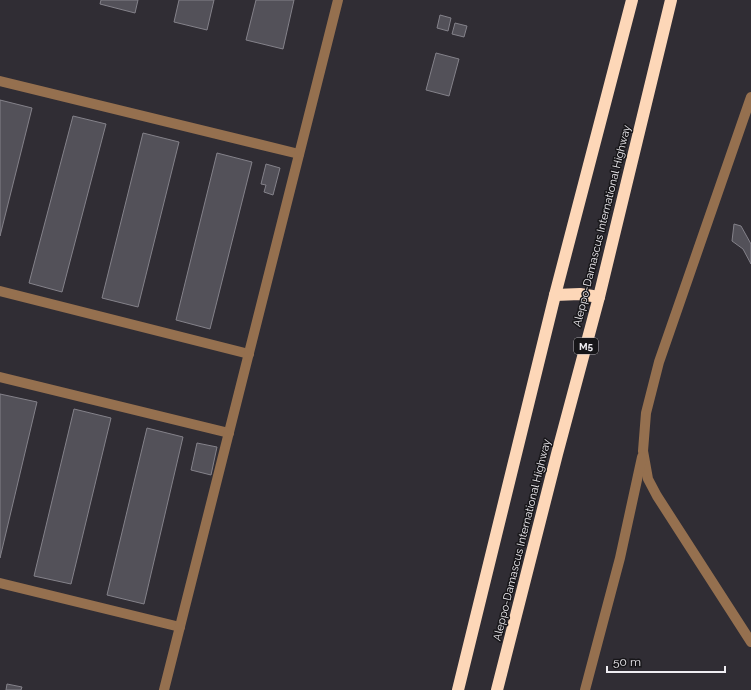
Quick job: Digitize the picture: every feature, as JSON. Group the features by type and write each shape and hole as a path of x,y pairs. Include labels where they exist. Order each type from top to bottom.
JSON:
{"highway":[{"path":"458,690 555,295 632,0"},
{"name":"Aleppo-Damascus International Highway","path":"497,690 557,454 599,297 670,0"},
{"path":"555,295 580,294 599,297"}],"street":[{"path":"164,690 338,0"},
{"path":"0,81 299,154"},
{"path":"585,690 620,558 643,451 646,413 659,362 751,97"},
{"path":"0,291 249,354"},
{"path":"0,377 229,433"},
{"path":"643,451 648,479 651,485 751,642"},
{"path":"0,583 180,627"}],"building":[{"path":"101,0 138,0 135,13 100,4"},
{"path":"179,0 214,0 207,30 174,22"},
{"path":"256,0 294,0 283,49 246,40"},
{"path":"440,15 451,18 448,31 437,28"},
{"path":"455,23 467,26 464,37 452,34"},
{"path":"436,53 459,59 449,96 426,90"},
{"path":"0,100 32,108 0,236"},
{"path":"73,116 106,124 62,292 29,283"},
{"path":"143,133 179,142 138,307 102,298"},
{"path":"217,153 252,162 210,329 176,320"},
{"path":"266,164 280,168 273,195 264,192 266,185 261,184"},
{"path":"734,224 741,226 751,244 751,264 743,249 732,241"},
{"path":"0,394 37,402 0,558"},
{"path":"74,409 111,418 71,584 34,576"},
{"path":"147,428 183,437 144,604 107,595"},
{"path":"197,443 217,447 211,475 191,470"},
{"path":"7,684 22,687 21,690 6,690"}]}
